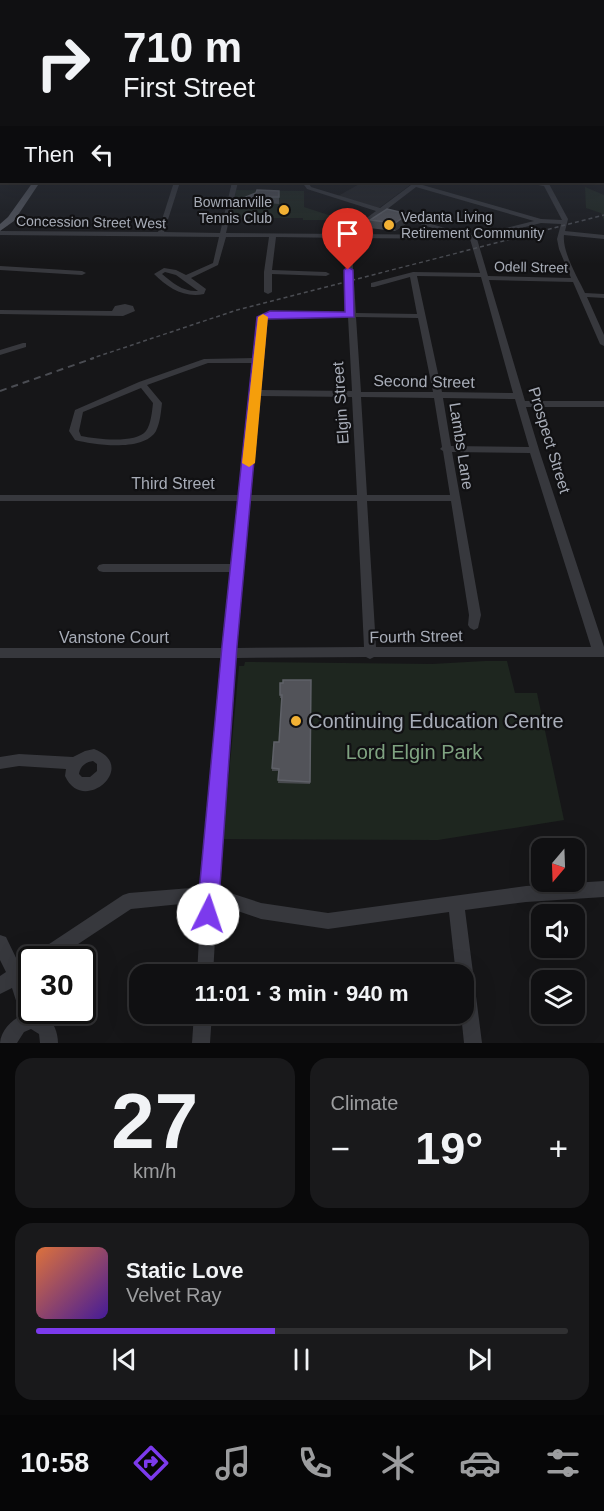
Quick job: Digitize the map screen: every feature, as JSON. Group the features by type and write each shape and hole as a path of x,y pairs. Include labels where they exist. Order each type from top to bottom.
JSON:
{"main road":[{"path":"0,228 11,219 35,183"}],"street":[{"path":"160,234 177,183"},
{"path":"186,278 216,264 235,183"},
{"path":"412,183 541,221 565,222"},
{"path":"546,183 565,222 560,239 562,249 604,342"},
{"path":"348,235 416,184"},
{"path":"307,185 458,232 461,237"},
{"name":"Concession Street West","path":"0,233 348,235 474,239 541,221"},
{"path":"562,233 604,237"},
{"path":"268,292 273,235"},
{"name":"Elgin Street","path":"348,235 350,315 357,395 370,654"},
{"name":"Prospect Street","path":"474,239 534,450 602,652"},
{"path":"0,268 82,273"},
{"path":"170,270 186,278 202,289 201,292 188,294 158,274 170,270"},
{"path":"268,273 326,274"},
{"name":"Odell Street","path":"374,285 413,274 576,280"},
{"name":"Lambs Lane","path":"413,274 438,396 445,449 475,615 474,625"},
{"path":"582,295 604,296"},
{"path":"0,312 118,313"},
{"path":"206,964 209,894 229,653 262,317 270,314 421,316"},
{"path":"0,353 22,345"},
{"path":"142,384 158,403 151,432 143,439 88,441 78,438 74,431 79,410 142,384 207,361 259,360"},
{"name":"Second Street","path":"256,393 438,396 604,405"},
{"path":"445,449 534,450"},
{"name":"Third Street","path":"0,498 454,498"},
{"path":"103,568 238,568"},
{"name":"Fourth Street","path":"229,653 370,654 516,650 602,652"},
{"name":"Vanstone Court","path":"0,653 229,653"},
{"path":"0,763 19,760 76,763"},
{"path":"60,946 129,901 209,894 261,911 328,921 526,894 604,889"},
{"path":"456,905 473,1043"},
{"path":"0,942 18,981"},
{"path":"0,986 16,975"},
{"path":"8,1043 18,1026 22,1024"},
{"path":"44,1024 48,1030 49,1043"},
{"path":"201,1043 202,1024"}],"shaded area":[{"path":"361,183 410,185 379,208 338,196"}],"green space":[{"path":"585,187 604,195 604,220 601,213 586,208"},
{"path":"236,190 304,191 304,207 356,224 352,227 330,220 303,220 303,218 230,218"},
{"name":"Lord Elgin Park","path":"507,661 515,693 537,693 564,820 438,840 223,839 239,666 244,666 245,662 432,664"}],"building":[{"path":"257,190 279,191 279,197 269,197 265,202 241,199 256,193"},
{"path":"387,209 408,214 395,223 370,220"},
{"name":"Continuing Education Centre","path":"283,680 311,680 310,782 278,780 279,769 272,768 274,742 279,742 282,695 280,695 280,683 283,683"}],"railway":[{"path":"90,359 237,310 604,215"},
{"path":"0,391 94,358"}],"slow traffic":[{"path":"249,463 263,317"}],"place":[{"name":"Bowmanville Tennis Club","path":"284,210"},
{"name":"Vedanta Living Retirement Community","path":"389,225"},
{"name":"Continuing Education Centre","path":"296,721"}],"route":[{"path":"208,914 230,646 262,317 270,314 350,315 348,270"}]}
